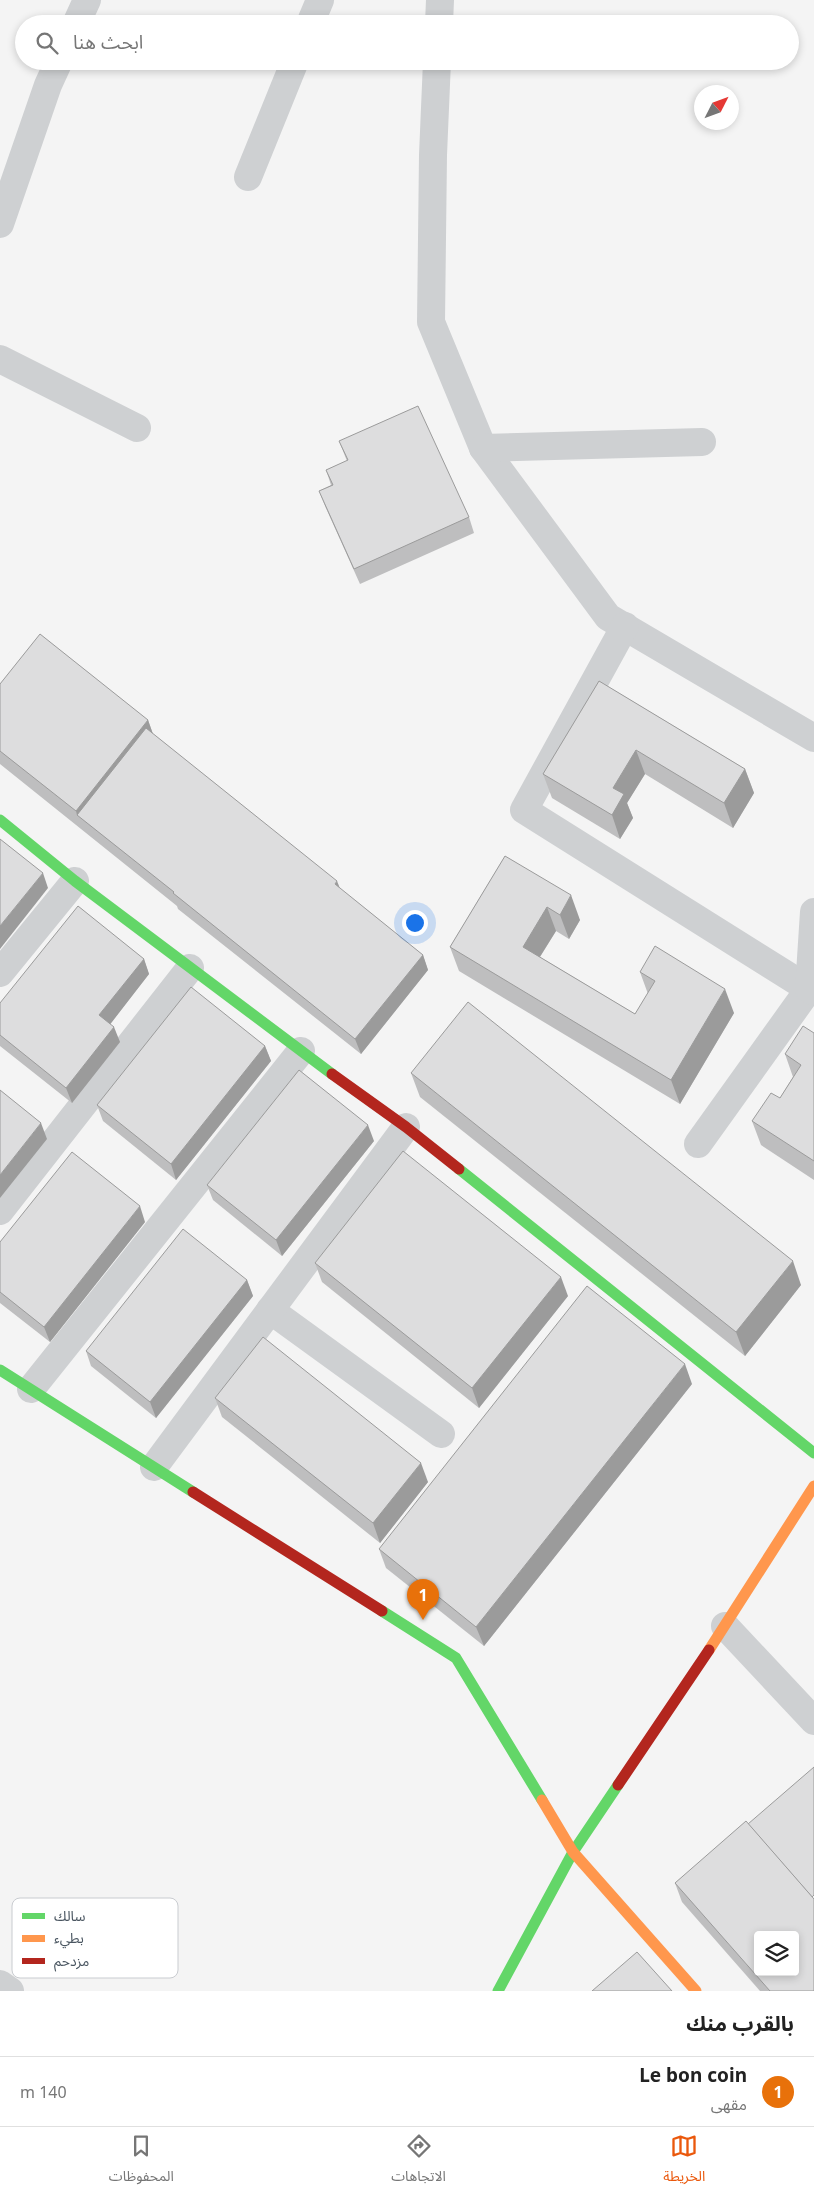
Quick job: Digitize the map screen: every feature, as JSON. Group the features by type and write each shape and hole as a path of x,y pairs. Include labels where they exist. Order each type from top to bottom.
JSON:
{"street":[{"path":"80,15 86,0"},
{"path":"314,15 320,0"},
{"path":"439,15 440,0"},
{"path":"0,224 55,70"},
{"path":"248,177 291,70"},
{"path":"438,70 433,155 431,322 483,448 608,616 814,738"},
{"path":"0,359 137,428"},
{"path":"483,448 702,442"},
{"path":"625,626 524,810 812,991"},
{"path":"0,820 190,968 406,1127 814,1453"},
{"path":"0,973 75,880"},
{"path":"698,1144 812,991 814,912"},
{"path":"0,1211 190,968"},
{"path":"31,1390 301,1051"},
{"path":"154,1467 406,1127"},
{"path":"270,1310 441,1434"},
{"path":"0,1370 456,1658 573,1852 696,1991"},
{"path":"498,1991 573,1852 725,1626 814,1486"},
{"path":"725,1626 814,1721"},
{"path":"0,1984 10,1991"}],"building":[{"path":"418,406 469,517 354,569 319,491 333,485 326,470 348,460 339,441"},
{"path":"40,634 148,720 76,811 0,751 0,684"},
{"path":"599,681 745,769 724,803 636,750 613,788 624,794 612,815 543,774"},
{"path":"146,728 337,881 335,884 423,955 355,1039 77,815"},
{"path":"0,839 43,873 0,926"},
{"path":"505,856 571,895 560,915 547,907 523,947 635,1014 655,981 640,972 655,946 725,989 671,1080 450,947"},
{"path":"78,906 144,959 99,1015 114,1027 66,1088 0,1035 0,1003"},
{"path":"191,987 265,1046 171,1164 97,1105"},
{"path":"468,1002 793,1261 736,1332 411,1073"},
{"path":"803,1026 814,1033 814,1161 752,1121 771,1093 780,1098 801,1065 785,1054"},
{"path":"299,1070 368,1125 276,1240 207,1185"},
{"path":"0,1090 41,1123 0,1175"},
{"path":"403,1151 561,1277 472,1388 315,1263"},
{"path":"72,1152 140,1206 44,1327 0,1292 0,1242"},
{"path":"183,1229 247,1280 150,1402 86,1351"},
{"path":"587,1286 685,1364 476,1627 379,1549"},
{"path":"263,1337 421,1463 373,1523 215,1398"},
{"path":"814,1767 814,1895 812,1897 748,1824"},
{"path":"746,1821 814,1899 814,1991 770,1991 757,1976 799,1976 799,1931 754,1931 754,1973 675,1883"},
{"path":"637,1952 672,1991 592,1991"}],"traffic: fast":[{"path":"0,820 75,881 332,1074"},
{"path":"459,1169 814,1453"},
{"path":"0,1370 193,1492"},
{"path":"382,1611 456,1658 542,1800"},
{"path":"498,1991 573,1852 618,1785"}],"traffic: slow":[{"path":"709,1650 814,1486"},
{"path":"542,1800 573,1852 696,1991"}],"traffic: jam":[{"path":"332,1074 406,1127 459,1169"},
{"path":"193,1492 382,1611"},
{"path":"618,1785 709,1650"}],"place":[{"name":"Le bon coin","path":"423,1620"}]}
